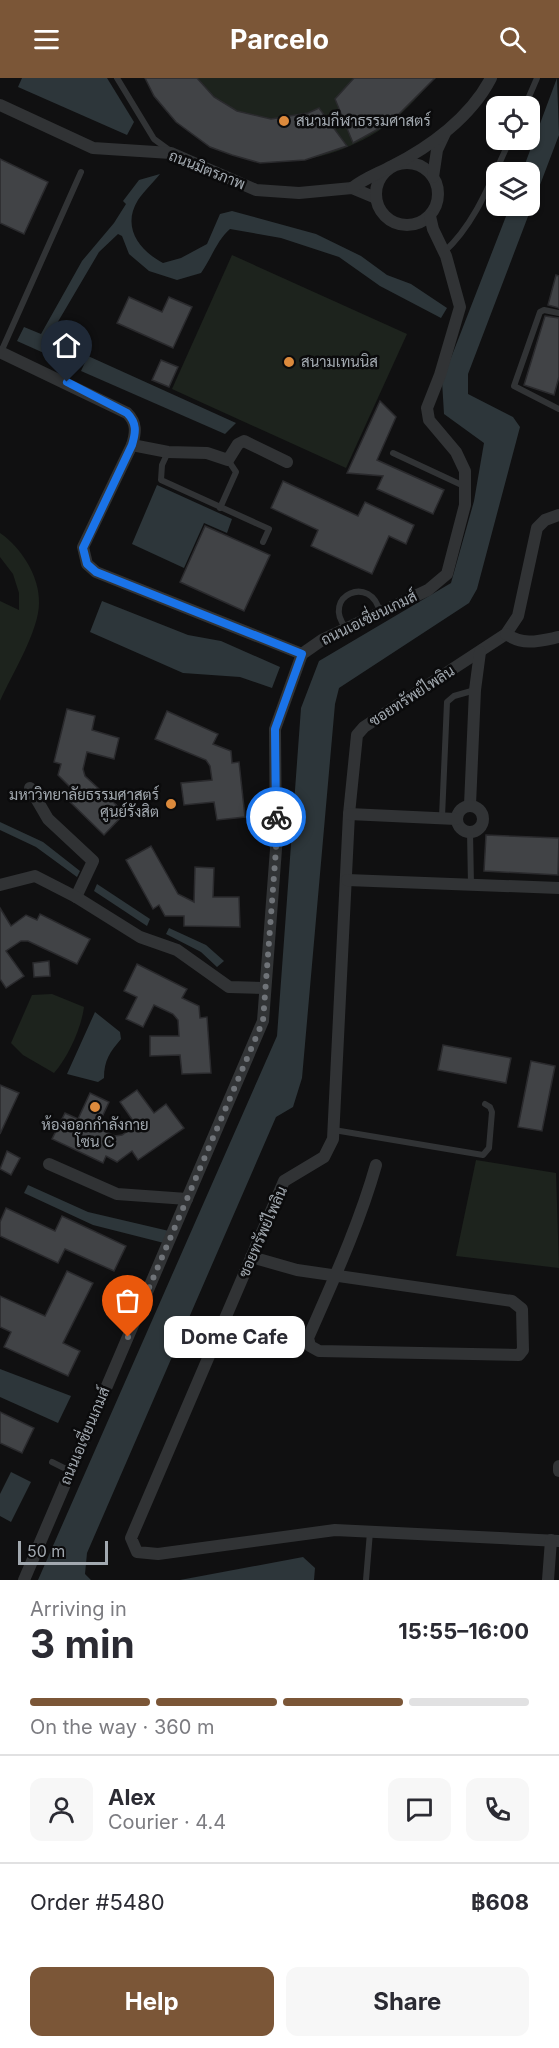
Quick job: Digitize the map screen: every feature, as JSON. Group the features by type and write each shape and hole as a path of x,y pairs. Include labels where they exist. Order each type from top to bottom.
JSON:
{"street":[{"name":"ถนนเอเซี่ยนเกมส์","path":"24,1580 263,1021 276,849 275,729 302,654 346,628 428,590 447,574 462,517 466,487 465,471 456,452 429,420 427,408 440,375 460,307 430,216 438,197 433,177 437,150 446,132 491,78"},
{"name":"ถนนมิตรภาพ","path":"0,105 93,148 171,153 256,190 299,193 352,188 376,198"},
{"name":"ถนนเอเซี่ยนเกมส์","path":"376,198 377,183 392,166 446,132"},
{"path":"392,166 417,164 433,177"},
{"name":"ถนนมิตรภาพ","path":"352,188 368,176 392,166"},
{"path":"376,198 382,214 390,221 411,225 442,248"},
{"path":"411,225 430,216"},
{"path":"0,352 127,413 134,421 136,434 132,445 83,548 87,564 96,572 302,654"},
{"path":"132,445 168,452 207,453 228,460 238,444 244,441 287,462"},
{"name":"ซอยทรัพย์ไพลิน","path":"555,1540 335,1530 158,1554 137,1552 133,1548 131,1538 284,1181 324,1157 333,1139 350,814 357,735 364,727 506,634 518,616 537,528 545,520 559,515"},
{"path":"506,634 517,641 530,642 559,637"},
{"path":"470,805 475,690 480,652"},
{"path":"30,788 48,819 93,861 76,897"},
{"path":"470,805 479,808 484,817 480,828 470,832 460,828 456,819 460,809 470,805"},
{"path":"350,814 456,819"},
{"path":"0,885 35,876 76,897 140,937 177,950 229,987 266,988"},
{"path":"347,880 559,888"},
{"path":"49,1164 117,1194 187,1199"},
{"path":"251,1257 297,1270 335,1275 512,1301 522,1309 523,1350 519,1355 319,1351 310,1346 308,1338 335,1275 362,1215 376,1165"},
{"path":"559,1466 559,1472"},
{"path":"548,1580 555,1540"}],"lane":[{"path":"117,78 154,139 171,153"},
{"path":"529,96 537,78"},
{"path":"442,248 459,238 476,212 505,150"},
{"path":"0,352 81,172"},
{"path":"559,313 544,310 540,312 514,383 517,390 559,409"},
{"path":"168,452 162,465 161,480 269,530 263,542"},
{"path":"393,453 466,487"},
{"path":"220,508 236,472 228,460"},
{"path":"346,628 339,620 338,609 342,599 350,592 361,591 371,595 378,603 380,613"},
{"path":"442,817 447,702 454,696 475,690"},
{"path":"470,832 471,885"},
{"path":"334,1130 483,1155 489,1148 492,1112 485,1104"},
{"path":"52,1462 70,1471"},
{"path":"366,1580 370,1532"}],"shaded area":[{"path":"22,78 107,78 134,122 127,135 18,87"},
{"name":"สนามกีฬาธรรมศาสตร์","path":"145,78 435,78 390,123 357,143 323,155 289,161 255,160 223,151 193,135 167,110"},
{"path":"557,78 559,135 540,185 540,162 526,162 530,150 540,150 540,124"},
{"path":"160,174 138,200 133,210 132,229 140,245 163,263 181,258 207,244 220,214 232,211 316,234 361,256 387,275 411,284 447,308 441,318 380,286 339,257 281,238 230,229 225,233 201,273 177,280 149,271 129,254 122,236 118,234 99,252 49,337 71,347 64,362 17,341 24,327 41,334 82,261 114,223 126,204 123,201 139,180"},
{"path":"506,216 528,216 468,374 468,394 513,417 520,427 477,589 469,603 339,688 335,704 302,1078 293,1107 276,1117 87,1553 85,1574 91,1580 38,1580 277,1036 301,708 319,661 451,583 474,501 484,443 444,414 442,381"},
{"name":"สนามเทนนิส","path":"232,255 407,334 346,468 172,389"},
{"path":"88,356 236,423 225,434 81,371"},
{"path":"157,485 232,519 227,533 204,523 184,568 132,544"},
{"path":"0,533 15,546 28,563 36,583 39,603 30,639 0,701 0,601 19,610 19,593 13,574 0,557"},
{"path":"102,601 188,635 221,641 280,667 272,688 240,677 183,673 90,632"},
{"path":"0,822 43,842 80,871 77,877 36,847 0,830"},
{"path":"97,884 150,919 147,926 94,891"},
{"path":"169,928 206,945 224,961 217,967 201,952 166,934"},
{"path":"52,994 84,1007 73,1042 54,1073 23,1055 11,1043 32,995"},
{"path":"95,1012 120,1032 121,1039 108,1057 104,1078 98,1082 67,1074"},
{"path":"476,1160 556,1173 559,1268 456,1256"},
{"path":"28,1185 88,1212 169,1231 164,1243 93,1225 24,1193"},
{"path":"0,1369 71,1396 58,1423 0,1397"},
{"path":"11,1472 31,1482 11,1522 0,1516 0,1494"},
{"path":"303,1557 315,1568 314,1580 180,1580"}],"building":[{"name":"สนามกีฬาธรรมศาสตร์","path":"145,78 197,78 214,97 237,111 271,119 308,113 319,108 347,146 305,160 260,163 232,155 210,147 176,122 154,96"},
{"path":"354,78 435,78 391,122 353,143 335,99"},
{"path":"0,159 48,182 24,234 0,223"},
{"path":"556,275 559,276 559,308 548,305"},
{"path":"129,297 162,312 169,297 192,307 173,348 117,323"},
{"path":"545,316 559,318 559,377 554,395 524,385"},
{"path":"161,360 178,367 169,387 152,380"},
{"path":"380,401 396,417 377,460 444,490 433,514 377,489 383,476 347,473"},
{"path":"283,481 358,516 365,502 414,525 406,544 389,536 372,574 311,546 318,530 271,508"},
{"path":"205,526 270,555 244,611 180,582"},
{"path":"67,709 95,716 92,730 119,738 114,759 87,752 83,769 85,776 125,813 104,835 64,796 72,789 58,775 61,764 54,762"},
{"path":"167,711 218,734 213,744 231,751 232,763 239,762 245,817 217,820 214,802 184,805 181,783 212,780 210,766 206,760 155,739"},
{"path":"486,835 559,838 558,875 484,871"},
{"path":"151,846 178,894 194,902 195,867 214,868 213,897 239,897 240,927 184,926 184,916 165,916 159,905 153,909 126,860"},
{"path":"0,908 11,926 26,915 37,920 40,914 90,939 77,964 28,941 21,941 6,951 24,976 6,988 0,979"},
{"path":"49,961 50,976 34,977 33,963"},
{"path":"137,964 187,989 182,998 199,1006 200,1018 207,1017 211,1073 182,1074 180,1055 150,1056 150,1036 179,1036 178,1020 173,1014 154,1005 143,1027 126,1019 137,997 124,991"},
{"path":"443,1045 511,1058 506,1083 438,1070"},
{"path":"531,1061 555,1066 542,1131 518,1127"},
{"path":"0,1085 19,1093 0,1134"},
{"path":"137,1090 154,1113 166,1104 184,1128 138,1160 132,1151 117,1162 106,1156 103,1163 52,1139 65,1113 78,1119 90,1093 109,1102 97,1128 115,1136 122,1135 136,1125 120,1102"},
{"path":"7,1151 20,1158 11,1175 0,1169"},
{"path":"6,1208 55,1231 62,1216 126,1246 114,1271 65,1249 58,1263 0,1236 0,1222"},
{"path":"67,1271 93,1283 63,1343 80,1351 68,1376 4,1347 11,1332 0,1327 0,1296 45,1316"},
{"path":"0,1412 34,1428 22,1453 0,1443"}],"way so far":[{"path":"128,1337 263,1021 276,849 276,817"}],"place":[{"name":"สนามกีฬาธรรมศาสตร์","path":"284,121"},
{"name":"สนามเทนนิส","path":"289,362"},
{"name":"มหาวิทยาลัยธรรมศาสตร์ ศูนย์รังสิต","path":"171,804"},
{"name":"ห้องออกกำลังกาย โซน C","path":"95,1107"},
{"name":"Dome Cafe","path":"128,1337"}],"route":[{"path":"67,382 127,413 134,421 136,434 83,548 87,564 96,572 302,654 275,729 276,817"}]}
